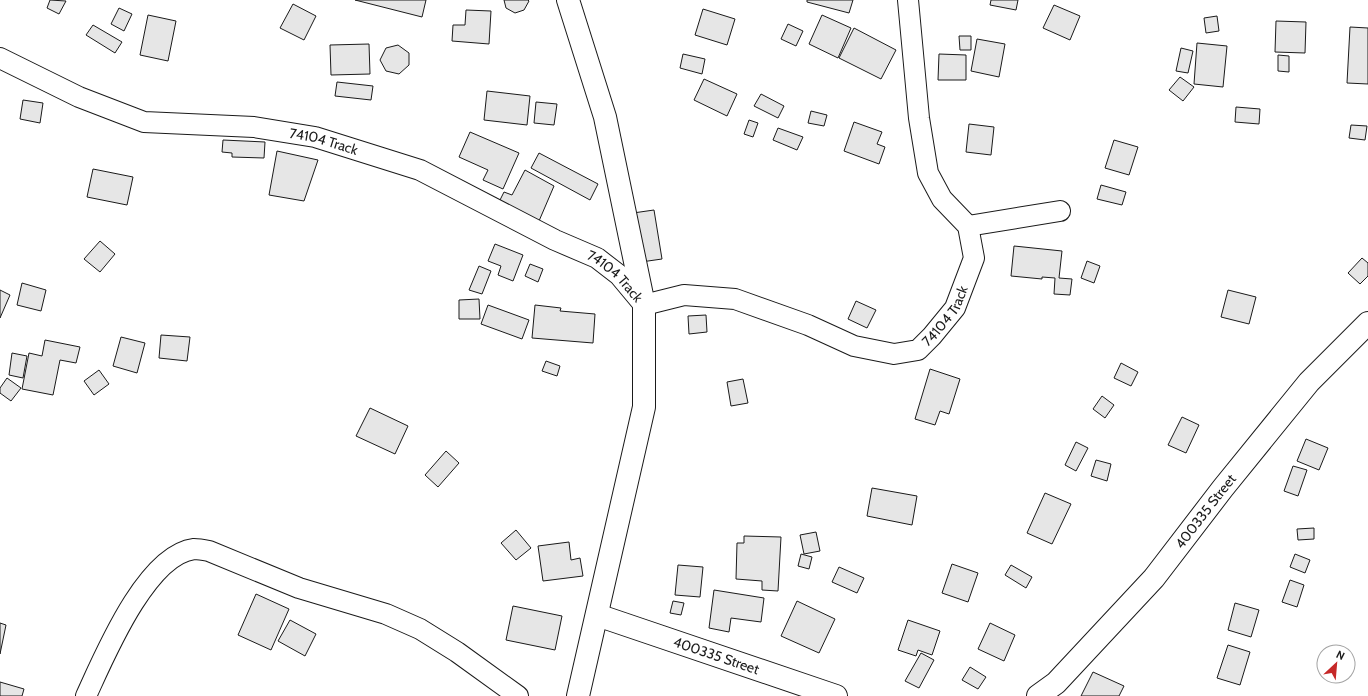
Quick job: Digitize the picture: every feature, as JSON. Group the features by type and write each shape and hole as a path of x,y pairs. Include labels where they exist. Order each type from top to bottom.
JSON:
{"street":[{"path":"568,0 605,116 644,305 644,407 578,696"},
{"path":"908,0 919,118 928,173 942,199 968,226 1060,211"},
{"name":"74104 Track","path":"0,58 79,97 144,122 254,127 315,137 420,170 555,240 597,258 619,275 644,305 684,294 735,299 808,325 854,346 894,354 918,350 955,308 974,258 968,226"},
{"name":"400335 Street","path":"1038,696 1061,678 1154,578 1223,488 1309,382 1368,323"},
{"path":"86,696 116,631 150,578 175,556 193,549 209,551 299,588 386,614 420,629 457,652 518,696"},
{"name":"400335 Street","path":"597,615 836,696"}],"building":[{"path":"50,0 66,1 59,14 47,8"},
{"path":"355,0 426,0 422,17"},
{"path":"504,0 529,1 524,10 515,13 506,8"},
{"path":"807,0 853,0 849,13 807,2"},
{"path":"991,0 1018,0 1016,10 990,5"},
{"path":"293,4 316,16 304,40 280,28"},
{"path":"1054,5 1080,16 1070,40 1043,28"},
{"path":"119,8 132,14 124,31 111,24"},
{"path":"703,9 735,19 727,45 695,35"},
{"path":"466,10 491,11 489,44 452,41 453,25 465,25"},
{"path":"148,15 176,21 168,61 140,55"},
{"path":"822,15 851,28 838,58 809,44"},
{"path":"1217,16 1219,31 1206,33 1204,18"},
{"path":"1276,21 1306,22 1305,53 1275,52"},
{"path":"788,24 803,31 796,46 781,39"},
{"path":"93,25 122,42 115,53 86,35"},
{"path":"1350,27 1368,28 1368,84 1347,83"},
{"path":"854,28 896,50 881,79 839,58"},
{"path":"959,36 971,36 971,50 960,50"},
{"path":"977,39 1005,44 999,77 971,71"},
{"path":"1197,43 1227,46 1223,87 1194,84"},
{"path":"369,44 370,74 331,75 330,45"},
{"path":"398,45 409,53 409,65 399,74 386,71 380,60 386,48"},
{"path":"1181,48 1193,51 1188,73 1176,71"},
{"path":"683,54 705,59 702,74 680,68"},
{"path":"939,54 966,55 966,80 938,80"},
{"path":"1278,55 1289,56 1289,72 1278,71"},
{"path":"1180,77 1194,87 1183,101 1169,90"},
{"path":"704,79 737,94 727,116 694,100"},
{"path":"337,82 373,86 371,100 335,96"},
{"path":"487,91 530,96 527,125 484,120"},
{"path":"761,94 784,106 778,118 754,106"},
{"path":"23,100 43,103 40,123 20,119"},
{"path":"536,102 557,104 554,125 534,123"},
{"path":"1236,107 1260,109 1259,124 1235,122"},
{"path":"811,111 827,115 824,126 808,123"},
{"path":"749,120 758,123 753,137 744,134"},
{"path":"854,122 882,132 877,144 885,147 879,164 844,151"},
{"path":"969,124 994,127 991,155 966,152"},
{"path":"1351,125 1367,126 1365,140 1349,138"},
{"path":"778,128 803,137 797,150 773,140"},
{"path":"470,132 519,153 503,189 483,180 488,170 459,157"},
{"path":"223,140 265,142 264,158 232,157 232,153 222,152"},
{"path":"1114,140 1138,147 1129,175 1105,168"},
{"path":"277,151 318,160 304,201 269,195"},
{"path":"539,153 598,184 590,200 531,168"},
{"path":"93,169 133,177 127,205 87,197"},
{"path":"525,170 554,186 539,221 499,202 504,192 512,195"},
{"path":"1101,185 1126,192 1122,205 1097,199"},
{"path":"654,210 662,259 641,262 633,213"},
{"path":"100,241 115,254 100,272 84,259"},
{"path":"495,244 523,255 513,281 498,275 501,266 488,261"},
{"path":"1014,246 1062,251 1059,278 1072,279 1070,295 1054,294 1055,278 1042,277 1042,279 1011,276"},
{"path":"1362,258 1368,263 1368,276 1360,284 1348,273"},
{"path":"1087,261 1100,266 1094,283 1081,278"},
{"path":"530,264 543,269 538,282 525,276"},
{"path":"479,266 491,271 482,294 469,290"},
{"path":"22,283 46,290 41,311 17,305"},
{"path":"0,290 10,295 0,318"},
{"path":"1228,290 1256,297 1249,324 1221,317"},
{"path":"479,299 480,319 459,319 459,300"},
{"path":"856,301 876,310 867,328 848,319"},
{"path":"488,305 529,320 522,339 481,324"},
{"path":"535,305 561,308 560,311 595,314 593,343 532,338"},
{"path":"706,315 707,332 689,334 688,316"},
{"path":"161,335 190,337 187,361 159,358"},
{"path":"121,337 145,343 137,373 113,366"},
{"path":"45,340 80,347 76,363 60,360 53,395 22,389 29,353 42,356"},
{"path":"12,353 27,356 23,378 9,375"},
{"path":"546,361 560,366 557,376 542,371"},
{"path":"1121,363 1138,372 1131,386 1114,378"},
{"path":"930,369 960,379 949,414 940,411 935,425 915,419"},
{"path":"99,370 109,384 94,395 84,381"},
{"path":"7,378 21,388 11,401 0,393 0,388"},
{"path":"743,379 748,403 731,406 727,382"},
{"path":"1102,396 1114,405 1105,418 1093,409"},
{"path":"370,408 408,426 395,454 356,436"},
{"path":"1182,417 1199,425 1186,453 1168,445"},
{"path":"1306,439 1328,448 1319,470 1297,461"},
{"path":"1076,442 1088,448 1076,471 1065,465"},
{"path":"446,451 459,463 438,487 425,475"},
{"path":"1096,460 1111,464 1107,481 1091,476"},
{"path":"1293,466 1307,470 1298,496 1284,491"},
{"path":"872,488 917,496 912,525 867,516"},
{"path":"1045,493 1071,504 1052,544 1027,533"},
{"path":"1314,528 1314,539 1298,540 1297,529"},
{"path":"516,530 531,548 516,560 501,543"},
{"path":"816,532 820,551 804,554 800,535"},
{"path":"744,536 781,537 778,591 762,590 762,581 736,579 737,543 744,543"},
{"path":"569,542 571,560 580,558 583,576 543,581 538,546"},
{"path":"801,554 812,557 809,569 798,566"},
{"path":"1295,554 1310,560 1305,573 1290,567"},
{"path":"952,564 978,573 968,602 942,593"},
{"path":"678,565 703,567 700,597 675,595"},
{"path":"1011,565 1032,577 1026,588 1005,575"},
{"path":"839,567 864,578 857,593 832,582"},
{"path":"1290,580 1304,585 1297,607 1282,602"},
{"path":"714,590 764,598 761,622 731,618 729,632 709,628"},
{"path":"256,594 289,609 271,650 238,635"},
{"path":"673,601 684,603 681,615 670,613"},
{"path":"797,601 835,619 819,653 781,636"},
{"path":"1235,603 1259,610 1251,637 1228,630"},
{"path":"513,606 562,616 555,650 506,640"},
{"path":"290,620 316,634 305,656 278,641"},
{"path":"908,620 940,631 932,655 918,650 916,656 898,650"},
{"path":"0,623 6,625 0,654"},
{"path":"990,623 1015,635 1004,661 978,649"},
{"path":"1228,645 1250,652 1240,685 1217,678"},
{"path":"921,653 934,660 919,688 905,681"},
{"path":"970,667 986,677 978,689 962,680"},
{"path":"1093,672 1124,686 1119,696 1081,696"},
{"path":"0,682 24,689 22,696 0,696"}]}
